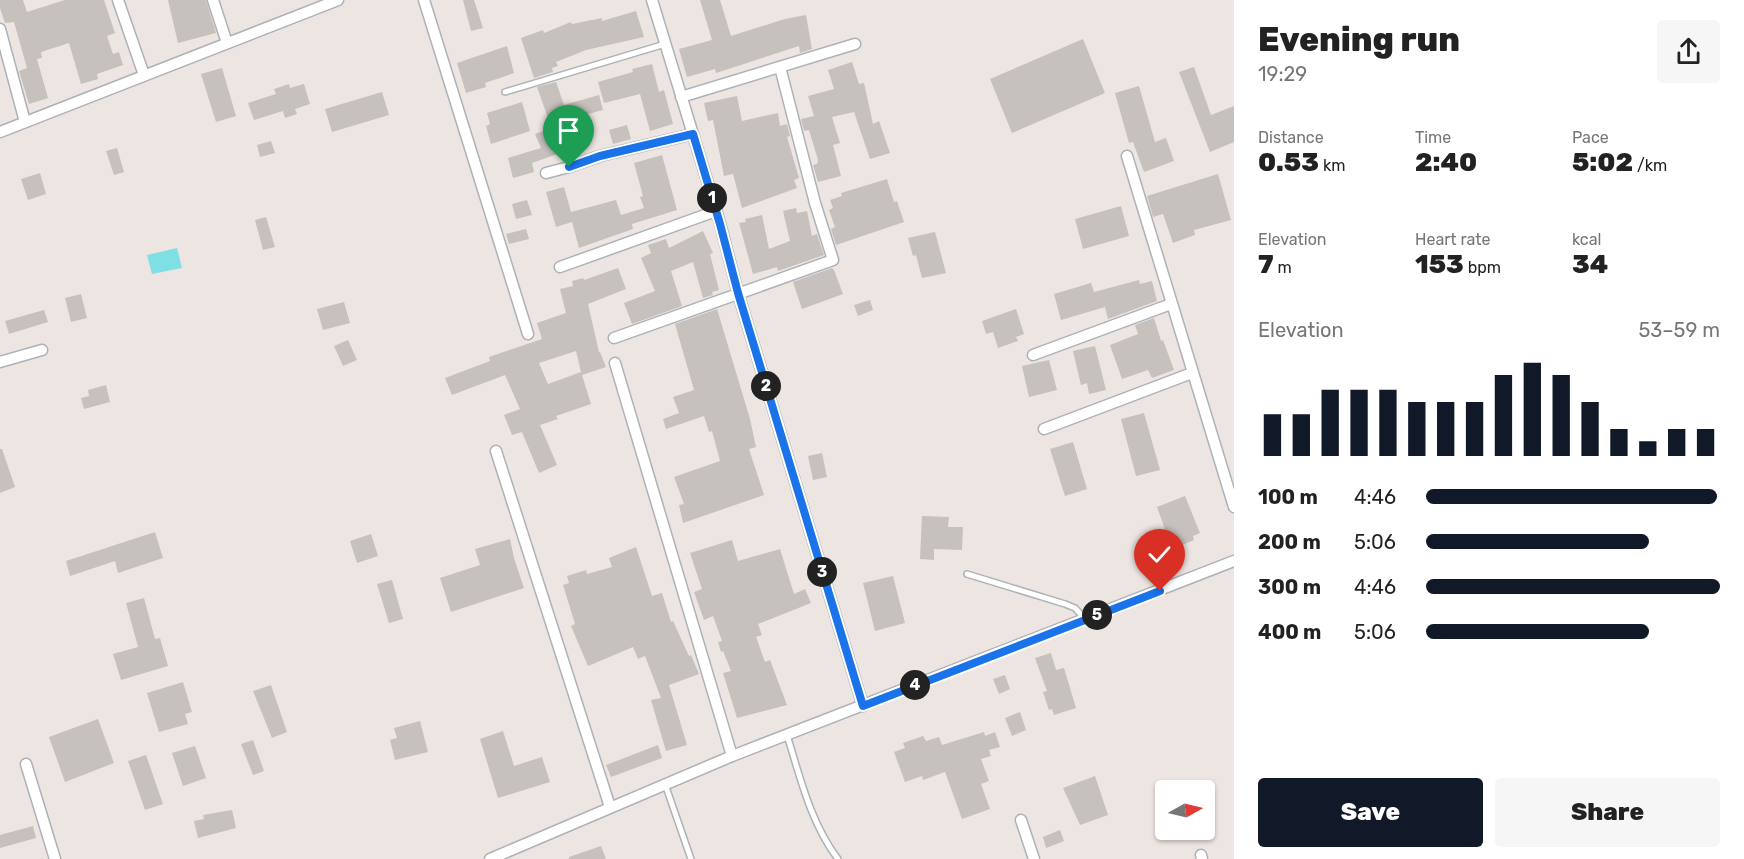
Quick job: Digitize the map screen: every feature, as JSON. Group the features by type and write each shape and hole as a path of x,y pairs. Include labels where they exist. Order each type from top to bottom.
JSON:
{"street":[{"path":"118,0 144,75"},
{"path":"213,0 226,43"},
{"path":"0,132 338,0"},
{"path":"424,0 528,334"},
{"path":"652,0 717,211 738,293 863,706"},
{"path":"0,29 25,122"},
{"path":"681,97 855,44"},
{"path":"614,338 833,260 815,203 780,67"},
{"path":"546,173 600,156 693,134"},
{"path":"1127,156 1234,507"},
{"path":"560,267 717,211"},
{"path":"1033,355 1171,304"},
{"path":"0,362 42,350"},
{"path":"615,363 732,756"},
{"path":"1044,429 1192,373"},
{"path":"496,452 609,807"},
{"path":"490,859 732,756 1234,561"},
{"path":"26,764 55,859"},
{"path":"1021,820 1034,859"}],"lane":[{"path":"505,92 665,44"},
{"path":"967,574 1065,604 1075,608 1086,620"},
{"path":"788,735 806,794 827,844 838,859"},
{"path":"665,783 691,859"}],"water":[{"path":"177,248 182,268 152,274 147,255"}],"building":[{"path":"0,0 23,0 27,12 65,0 104,0 115,33 107,36 113,54 119,52 123,65 97,74 98,79 81,84 69,43 41,52 42,58 37,59 48,98 29,104 19,71 27,68 14,22 5,23"},
{"path":"168,0 206,0 216,33 178,43"},
{"path":"463,0 474,0 483,28 471,31"},
{"path":"700,0 720,0 731,36 785,19 806,15 812,49 800,53 799,46 716,73 715,69 687,77 679,49 712,40"},
{"path":"636,11 644,37 586,50 556,62 558,66 552,68 553,72 534,78 521,38 543,30 544,33 571,22 572,24 602,18 602,21"},
{"path":"1083,39 1105,93 1012,133 990,79"},
{"path":"507,46 514,73 485,83 486,87 466,93 457,63"},
{"path":"852,62 859,84 864,83 873,124 879,121 890,153 870,159 854,112 832,117 840,143 833,145 841,176 818,182 813,165 817,164 818,160 809,130 804,131 801,119 814,116 808,96 834,89 828,70"},
{"path":"652,64 659,92 664,90 673,124 650,131 640,94 604,103 598,82"},
{"path":"1194,67 1211,115 1234,106 1234,142 1210,152 1179,72"},
{"path":"222,68 236,116 216,122 201,74"},
{"path":"556,82 564,105 599,95 603,110 577,117 576,112 549,121 537,87"},
{"path":"289,84 290,88 304,84 310,104 295,109 297,114 285,118 283,111 254,120 248,103 276,94 274,89"},
{"path":"1139,86 1155,142 1166,138 1174,161 1144,172 1133,142 1129,143 1115,93"},
{"path":"382,92 389,115 332,132 325,109"},
{"path":"737,96 742,121 778,113 780,126 787,124 790,136 787,137 799,178 794,180 797,188 742,208 733,174 724,176 713,120 708,121 704,103"},
{"path":"522,102 530,131 491,144 486,126 490,124 487,113"},
{"path":"627,125 631,139 613,144 609,130"},
{"path":"554,127 563,152 532,163 534,172 513,178 508,158 541,148 535,134"},
{"path":"271,141 275,153 260,157 257,145"},
{"path":"117,148 124,172 114,175 106,151"},
{"path":"662,155 677,210 632,224 633,229 579,248 572,222 556,227 546,192 564,187 571,212 616,200 621,215 644,208 634,163"},
{"path":"40,173 46,194 28,200 21,179"},
{"path":"1218,174 1231,220 1194,230 1195,235 1173,243 1163,214 1153,217 1147,196"},
{"path":"887,179 894,202 897,201 904,222 836,245 831,229 835,227 829,210 833,208 830,200 842,196 841,193"},
{"path":"527,200 532,215 516,219 512,204"},
{"path":"1121,206 1129,236 1083,249 1075,219"},
{"path":"796,208 797,213 807,211 812,236 817,234 824,255 778,271 777,267 753,274 739,223 746,222 745,219 762,215 769,249 790,241 783,211"},
{"path":"266,217 275,247 263,250 255,220"},
{"path":"526,229 529,239 509,244 506,234"},
{"path":"703,231 713,253 710,254 719,290 703,298 693,262 671,271 682,306 632,324 624,303 655,291 641,258 651,253 648,245 666,239 669,248"},
{"path":"935,232 946,273 922,278 916,255 913,256 908,238"},
{"path":"618,268 626,289 588,304 599,352 606,367 582,375 591,404 556,416 558,419 540,425 557,465 539,473 522,432 512,435 504,415 520,409 505,375 452,395 445,378 490,361 489,357 542,339 537,323 566,313 560,289 573,286 572,281 583,278 584,280","holes":["576,351 581,372 548,384 539,363"]},
{"path":"832,268 843,294 802,309 793,282"},
{"path":"1139,280 1140,284 1152,281 1157,301 1108,319 1105,307 1061,320 1054,294 1091,283 1094,292"},
{"path":"81,294 87,318 71,322 65,298"},
{"path":"870,300 873,310 858,316 854,305"},
{"path":"344,302 350,323 323,330 317,309"},
{"path":"717,309 750,419 756,447 749,449 764,495 683,523 679,505 684,504 674,477 720,461 712,431 709,432 704,416 666,429 663,419 679,413 673,397 694,390 675,324"},
{"path":"1016,309 1024,334 1016,337 1018,341 998,348 993,332 986,334 982,321"},
{"path":"44,310 48,322 9,334 5,321"},
{"path":"1154,318 1174,370 1152,378 1148,370 1122,379 1110,345 1138,334 1135,325"},
{"path":"348,340 357,360 343,366 334,346"},
{"path":"1095,346 1106,390 1089,394 1087,383 1081,385 1073,351"},
{"path":"1049,360 1057,390 1029,397 1022,366"},
{"path":"106,385 110,402 84,409 81,398 89,396 88,390"},
{"path":"1144,413 1160,470 1136,476 1121,419"},
{"path":"1073,442 1087,489 1065,496 1050,449"},
{"path":"0,449 2,449 15,487 0,493"},
{"path":"822,453 827,477 813,480 808,456"},
{"path":"1185,496 1200,533 1193,536 1194,540 1182,545 1181,542 1171,546 1157,507"},
{"path":"922,516 949,517 948,527 963,527 962,550 934,549 934,560 920,559"},
{"path":"155,532 163,558 118,573 115,561 70,576 66,561"},
{"path":"371,534 378,556 357,563 350,541"},
{"path":"510,539 524,588 451,612 440,578 480,565 475,549"},
{"path":"732,540 738,561 780,549 794,594 805,589 811,603 758,624 762,635 756,637 765,662 770,660 787,705 737,718 723,673 731,671 723,651 721,652 718,642 722,641 713,616 704,620 694,592 702,589 690,553"},
{"path":"636,547 652,596 662,593 671,622 673,621 699,674 669,685 687,745 666,751 651,700 661,698 645,656 638,659 633,647 588,666 571,626 575,624 563,585 569,583 567,576 586,570 587,574 612,567 609,558"},
{"path":"893,576 905,623 875,631 863,583"},
{"path":"392,580 403,619 389,623 377,584"},
{"path":"144,598 155,639 160,638 168,666 121,680 113,654 138,647 126,603"},
{"path":"1051,653 1056,670 1064,668 1076,708 1054,715 1052,709 1049,710 1043,692 1047,691 1035,658"},
{"path":"1005,675 1010,689 999,694 993,679"},
{"path":"183,682 192,712 185,714 188,724 159,732 147,693"},
{"path":"271,685 287,732 272,738 253,691"},
{"path":"1020,712 1026,730 1012,736 1005,718"},
{"path":"98,719 114,763 65,782 49,737"},
{"path":"420,721 428,752 395,760 390,740 397,738 394,728"},
{"path":"503,731 514,766 542,757 550,782 498,798 480,739"},
{"path":"984,732 985,736 995,732 1000,747 989,750 991,756 981,759 989,781 981,784 990,809 962,819 945,772 923,780 922,776 905,782 894,752 905,748 903,743 923,736 926,741 939,737 942,745"},
{"path":"253,740 264,771 253,775 241,744"},
{"path":"658,745 662,758 611,777 606,765"},
{"path":"195,746 206,778 183,786 172,753"},
{"path":"146,755 163,804 145,810 128,761"},
{"path":"1095,776 1108,815 1080,825 1063,788"},
{"path":"232,810 236,828 198,838 194,821 204,819 203,815"},
{"path":"33,826 36,838 0,848 0,835"},
{"path":"1060,830 1064,841 1046,848 1043,837"},
{"path":"601,846 606,859 569,859 569,857"}],"route":[{"path":"569,167 600,156 693,134 738,293 863,706 1160,591"}]}
